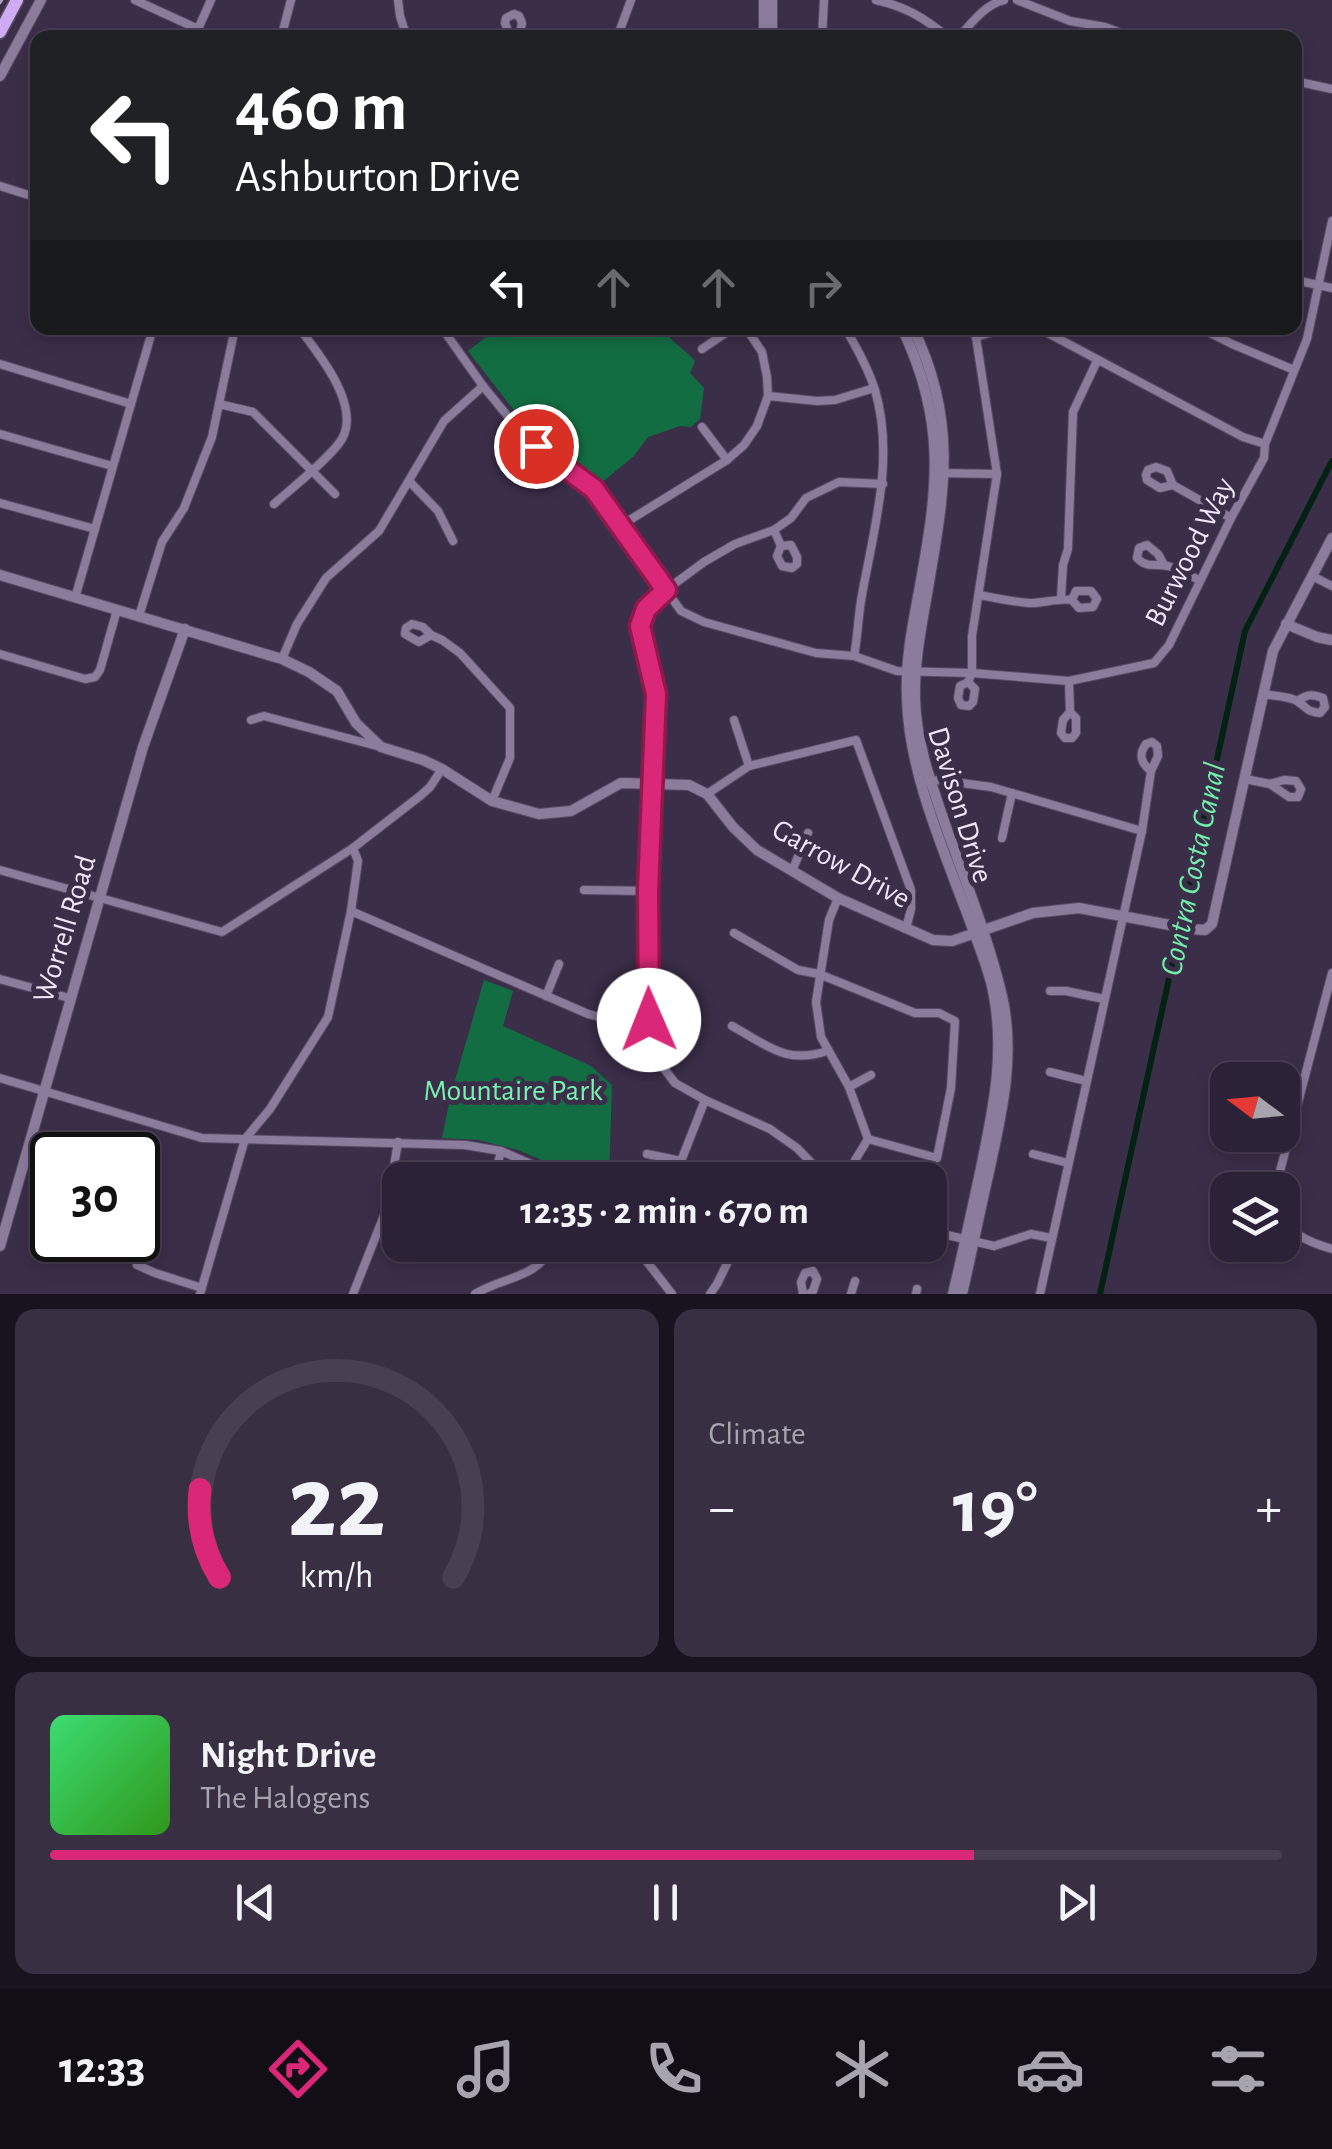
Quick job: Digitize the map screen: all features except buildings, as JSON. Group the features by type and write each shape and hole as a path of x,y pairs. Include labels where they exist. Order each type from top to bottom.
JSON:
{"highway":[{"path":"0,32 17,0"}],"street":[{"path":"0,76 41,0"},
{"path":"135,0 198,29 210,0"},
{"path":"283,30 292,0"},
{"path":"398,0 404,30"},
{"path":"620,30 631,0"},
{"path":"764,0 764,30"},
{"path":"772,0 772,30"},
{"path":"822,30 824,0"},
{"path":"876,0 904,3 939,30"},
{"path":"965,30 985,9 1004,0"},
{"path":"1017,0 1070,21 1113,30"},
{"path":"508,30 506,18 514,14 519,16 521,30"},
{"path":"1302,82 1332,89"},
{"path":"0,186 30,195"},
{"name":"Burwood Way","path":"447,335 519,430 594,489 681,610 704,622 816,653 854,656 898,671 1069,681 1154,663 1168,645 1264,458 1265,444 1307,339 1332,220"},
{"path":"1302,282 1332,288"},
{"path":"75,598 151,335"},
{"path":"139,616 162,542 184,508 212,437 234,335"},
{"path":"274,504 342,438 348,417 342,395 305,335"},
{"path":"702,349 723,335"},
{"path":"620,526 727,460 744,445 768,396 762,352 751,335"},
{"path":"850,335 874,388 882,428 883,484 860,601 854,656"},
{"name":"Davison Drive","path":"905,335 924,379 940,473"},
{"name":"Davison Drive","path":"916,335 934,380 944,428 937,534 912,670 917,724 926,782 979,933 994,995 999,1046 997,1090 962,1294"},
{"path":"970,678 972,636 997,474 973,335"},
{"path":"1049,335 1243,437 1265,444"},
{"path":"1214,335 1294,370"},
{"path":"1061,598 1068,550 1072,412 1097,361"},
{"path":"0,364 131,404"},
{"path":"282,659 297,624 326,578 379,531 444,421 483,386"},
{"path":"768,396 835,400 874,388"},
{"path":"219,404 253,412 334,494"},
{"path":"702,427 727,460"},
{"path":"0,434 112,466"},
{"path":"940,473 997,474"},
{"path":"409,481 438,511 453,541"},
{"path":"810,1162 770,1130 675,1082 656,1058 649,1020 648,891 656,694 640,626 646,609 666,590 735,544 774,530 791,518 806,498 838,482 883,484"},
{"path":"1174,485 1231,518"},
{"path":"0,502 95,529"},
{"path":"774,530 780,546"},
{"path":"1270,784 1246,778 1273,650 1332,538"},
{"path":"1164,565 1200,580"},
{"path":"0,575 282,659 338,691 356,724 382,747"},
{"path":"1312,576 1332,586"},
{"path":"979,595 1026,603 1072,600"},
{"path":"0,654 85,679 95,677 117,610"},
{"path":"1286,624 1317,638 1332,640"},
{"name":"Worrell Road","path":"0,1246 144,747 185,630"},
{"path":"431,636 460,654 510,708 510,758 492,801"},
{"path":"1069,681 1070,712"},
{"path":"1263,694 1297,701"},
{"path":"251,720 264,716 423,760 492,801 538,814 571,811 621,782 689,785 707,794 749,766 856,740 911,890 912,910 906,929"},
{"path":"734,720 749,766"},
{"path":"0,870 222,932 354,848 420,796 442,769"},
{"path":"1040,1294 1142,831 1151,772"},
{"name":"Garrow Drive","path":"707,794 756,850 838,898 932,940 952,941 1034,913 1079,908 1204,930 1212,924 1246,778"},
{"path":"926,782 991,788 1142,831"},
{"path":"1002,838 1012,793"},
{"path":"792,871 808,834"},
{"path":"138,1264 201,1291 245,1139 270,1108 328,1017 358,861 354,848"},
{"path":"584,890 648,891"},
{"path":"838,898 829,920 816,1002 821,1037 848,1087 868,1140"},
{"path":"350,911 588,1014 612,1020 649,1020"},
{"path":"734,933 798,970 819,974 915,1013 939,1013 954,1021 951,1088 937,1158 868,1140"},
{"path":"546,996 559,964"},
{"path":"1280,1172 1332,973"},
{"path":"0,978 70,998"},
{"path":"1050,991 1104,998"},
{"path":"732,1026 789,1056 807,1058 827,1051"},
{"path":"1050,1072 1086,1081"},
{"path":"848,1087 871,1074"},
{"path":"0,1078 202,1138 464,1144 502,1151 527,1162"},
{"path":"647,1154 680,1161 705,1100"},
{"path":"854,1162 868,1140"},
{"path":"353,1294 387,1208 398,1142"},
{"path":"499,1162 502,1151"},
{"path":"1033,1154 1068,1163"},
{"path":"947,1236 994,1246 1032,1234 1052,1238"},
{"path":"1300,1236 1332,1249"},
{"name":"Davison Drive","path":"953,1294 969,1242"},
{"path":"475,1294 527,1273 541,1262"},
{"path":"649,1262 672,1294"},
{"path":"710,1294 728,1262"},
{"path":"851,1294 855,1282"}],"green space":[{"path":"489,335 668,335 695,361 690,373 704,388 700,419 691,427 680,426 648,437 634,456 601,483 530,431 468,351"},
{"name":"Mountaire Park","path":"484,980 513,991 503,1026 591,1066 612,1085 610,1162 546,1162 479,1140 442,1138"}],"waterway":[{"name":"Contra Costa Canal","path":"1100,1294 1245,631 1332,461"}],"route":[{"path":"536,446 594,489 666,590 646,609 640,626 656,694 648,891 649,1020"}]}
